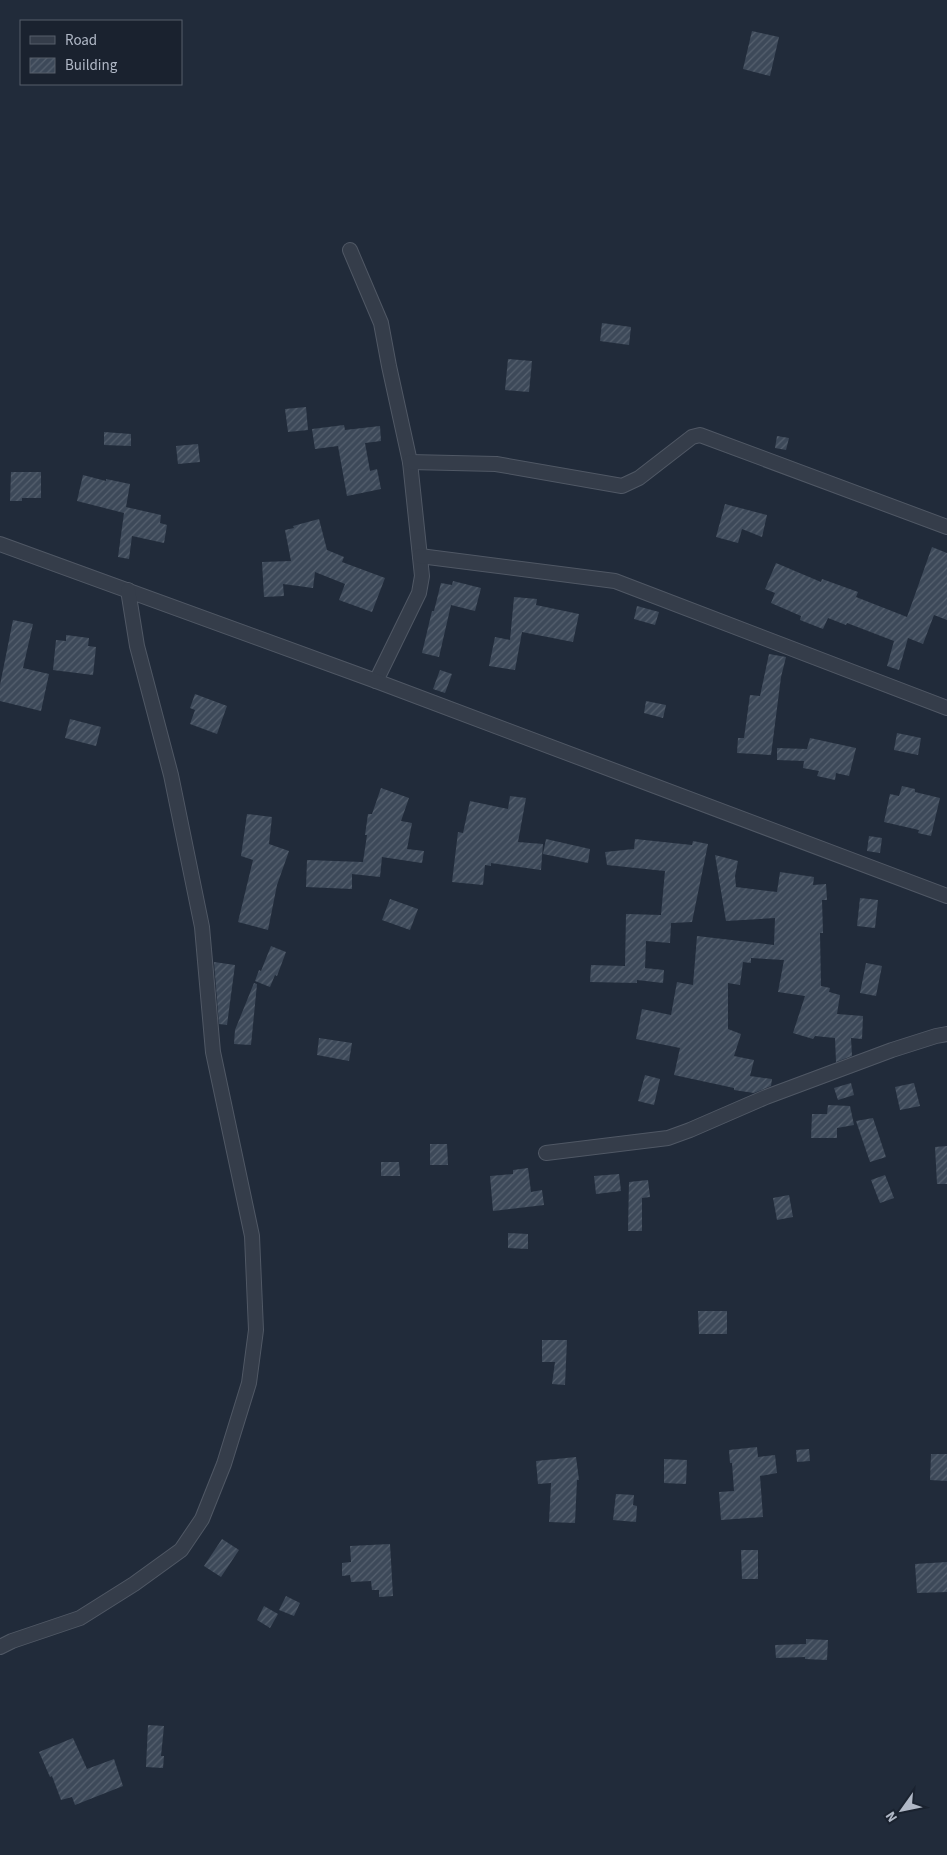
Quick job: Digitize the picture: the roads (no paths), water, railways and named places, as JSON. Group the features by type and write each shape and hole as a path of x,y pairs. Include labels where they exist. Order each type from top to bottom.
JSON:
{"street":[{"path":"350,250 381,323 410,462 422,576 419,593 376,681"},
{"path":"410,462 496,464 622,486 639,478 692,437 700,435 947,527"},
{"path":"0,544 376,681 947,896"},
{"path":"420,556 615,581 947,708"},
{"path":"0,1647 12,1641 80,1618 134,1584 181,1550 202,1519 224,1464 249,1383 256,1330 252,1236 212,1052 202,927 171,775 138,646 128,590"},
{"path":"546,1153 668,1138 766,1097 892,1050 947,1034"}]}
